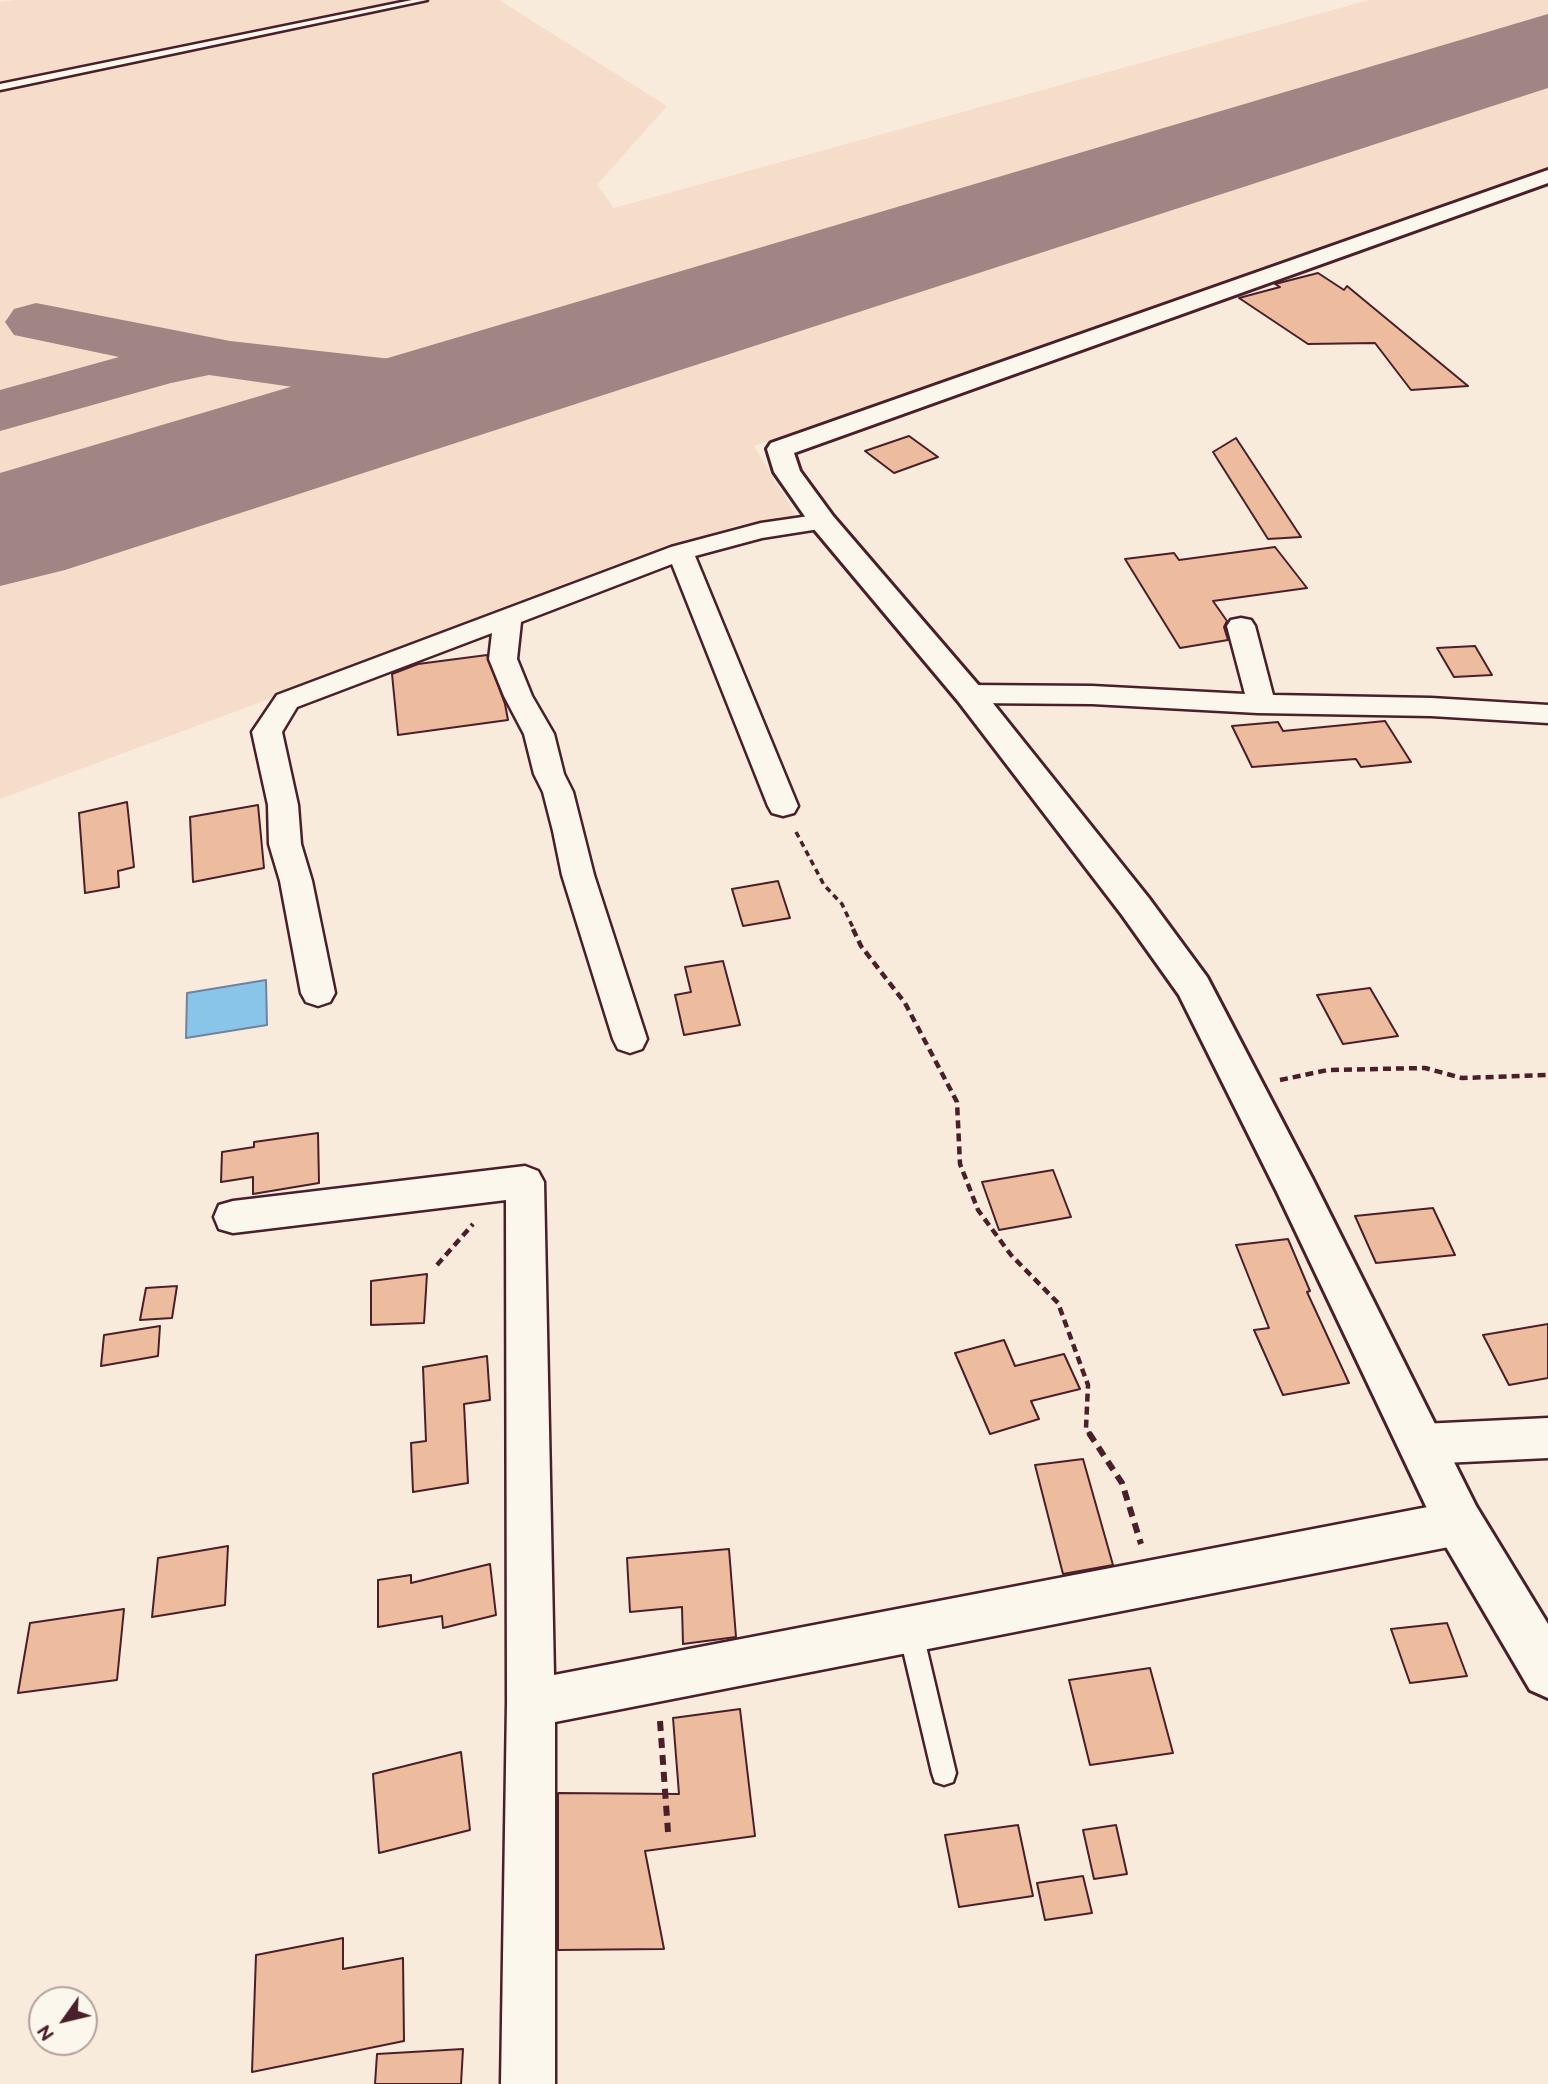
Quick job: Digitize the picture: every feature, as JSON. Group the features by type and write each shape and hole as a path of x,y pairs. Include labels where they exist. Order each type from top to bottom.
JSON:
{"street":[{"path":"1548,176 780,449 788,472 823,522 969,694 1135,906 1194,987 1459,1523 1548,1672"},
{"path":"318,993 296,881 285,845 283,805 267,732 287,701 680,552 761,531 823,522"},
{"path":"680,552 783,806"},
{"path":"508,618 503,659 518,696 539,734 549,774 558,792 569,831 578,875 630,1039"},
{"path":"1241,626 1260,690 1258,704"},
{"path":"969,694 1092,695 1258,704 1431,707 1548,714"},
{"path":"233,1217 525,1182 531,1703 528,2084"},
{"path":"1422,1444 1548,1438"},
{"path":"531,1703 1459,1523"}],"lane":[{"path":"0,87 423,0"},
{"path":"910,1629 944,1773"}],"path":[{"path":"783,806 824,885 842,904 861,946 905,1003 957,1102 960,1164 978,1210 1011,1255 1058,1303 1088,1385 1086,1429 1122,1483 1153,1581"},
{"path":"1244,1087 1328,1070 1426,1068 1462,1077 1548,1075"},
{"path":"657,1678 668,1832"}],"shaded area":[{"path":"499,0 667,106 597,185 614,208 1369,0 1548,0 1548,167 957,379 754,446 798,519 737,525 0,799 0,2"}],"water":[{"path":"266,980 267,1025 186,1038 187,993"}],"building":[{"path":"1318,273 1344,290 1347,286 1468,386 1411,390 1375,343 1308,344 1239,298 1280,287 1275,284"},
{"path":"909,436 938,457 894,473 865,451"},
{"path":"1236,438 1301,537 1268,539 1213,452"},
{"path":"1275,547 1307,588 1213,601 1227,621 1224,627 1228,640 1180,648 1125,559 1174,553 1179,560"},
{"path":"1475,646 1492,675 1454,677 1437,648"},
{"path":"487,655 508,720 398,735 392,674 418,664"},
{"path":"1385,721 1411,762 1361,767 1356,759 1252,767 1232,726 1278,722 1283,731"},
{"path":"127,802 134,867 118,871 119,887 85,893 79,813"},
{"path":"258,805 264,868 193,882 190,817"},
{"path":"778,881 790,918 743,926 732,889"},
{"path":"723,961 740,1025 684,1035 675,995 691,992 685,967"},
{"path":"1370,988 1398,1036 1343,1044 1317,995"},
{"path":"318,1133 319,1183 253,1194 253,1177 221,1182 222,1152 254,1147 254,1142"},
{"path":"1053,1170 1071,1217 999,1230 982,1182"},
{"path":"1433,1208 1455,1255 1376,1263 1355,1216"},
{"path":"1288,1239 1310,1291 1307,1292 1349,1383 1283,1395 1254,1330 1269,1328 1236,1245"},
{"path":"427,1274 424,1323 371,1325 371,1281"},
{"path":"177,1286 172,1318 140,1320 146,1288"},
{"path":"1548,1324 1548,1378 1509,1385 1483,1335"},
{"path":"160,1326 158,1356 101,1366 104,1335"},
{"path":"1004,1340 1015,1366 1064,1354 1080,1389 1031,1401 1039,1419 990,1434 955,1353"},
{"path":"487,1356 490,1400 464,1404 468,1483 413,1492 411,1443 426,1441 423,1367"},
{"path":"1083,1459 1113,1565 1063,1574 1035,1465"},
{"path":"228,1546 225,1605 152,1617 158,1558"},
{"path":"729,1549 736,1637 683,1644 682,1607 630,1612 627,1558"},
{"path":"490,1564 496,1615 443,1628 442,1616 378,1627 378,1580 411,1575 411,1583"},
{"path":"124,1609 117,1680 18,1693 30,1623"},
{"path":"1447,1623 1467,1676 1410,1683 1391,1629"},
{"path":"1150,1668 1173,1753 1090,1765 1069,1680"},
{"path":"740,1709 755,1836 645,1851 664,1949 558,1950 558,1793 679,1794 673,1718"},
{"path":"461,1752 470,1830 379,1853 373,1774"},
{"path":"1018,1825 1033,1896 959,1907 945,1835"},
{"path":"1116,1825 1127,1874 1094,1879 1083,1830"},
{"path":"1083,1876 1092,1913 1045,1920 1037,1883"},
{"path":"343,1938 343,1969 403,1958 404,2041 252,2072 256,1955"},
{"path":"463,2049 461,2084 375,2084 377,2054"}],"taxiway":[{"path":"36,322 230,360 463,387"},
{"path":"0,411 166,364 186,362"},
{"path":"250,453 328,425 339,417 344,397 340,388 332,379 306,369"}],"runway":[{"path":"0,531 1548,49"}]}
